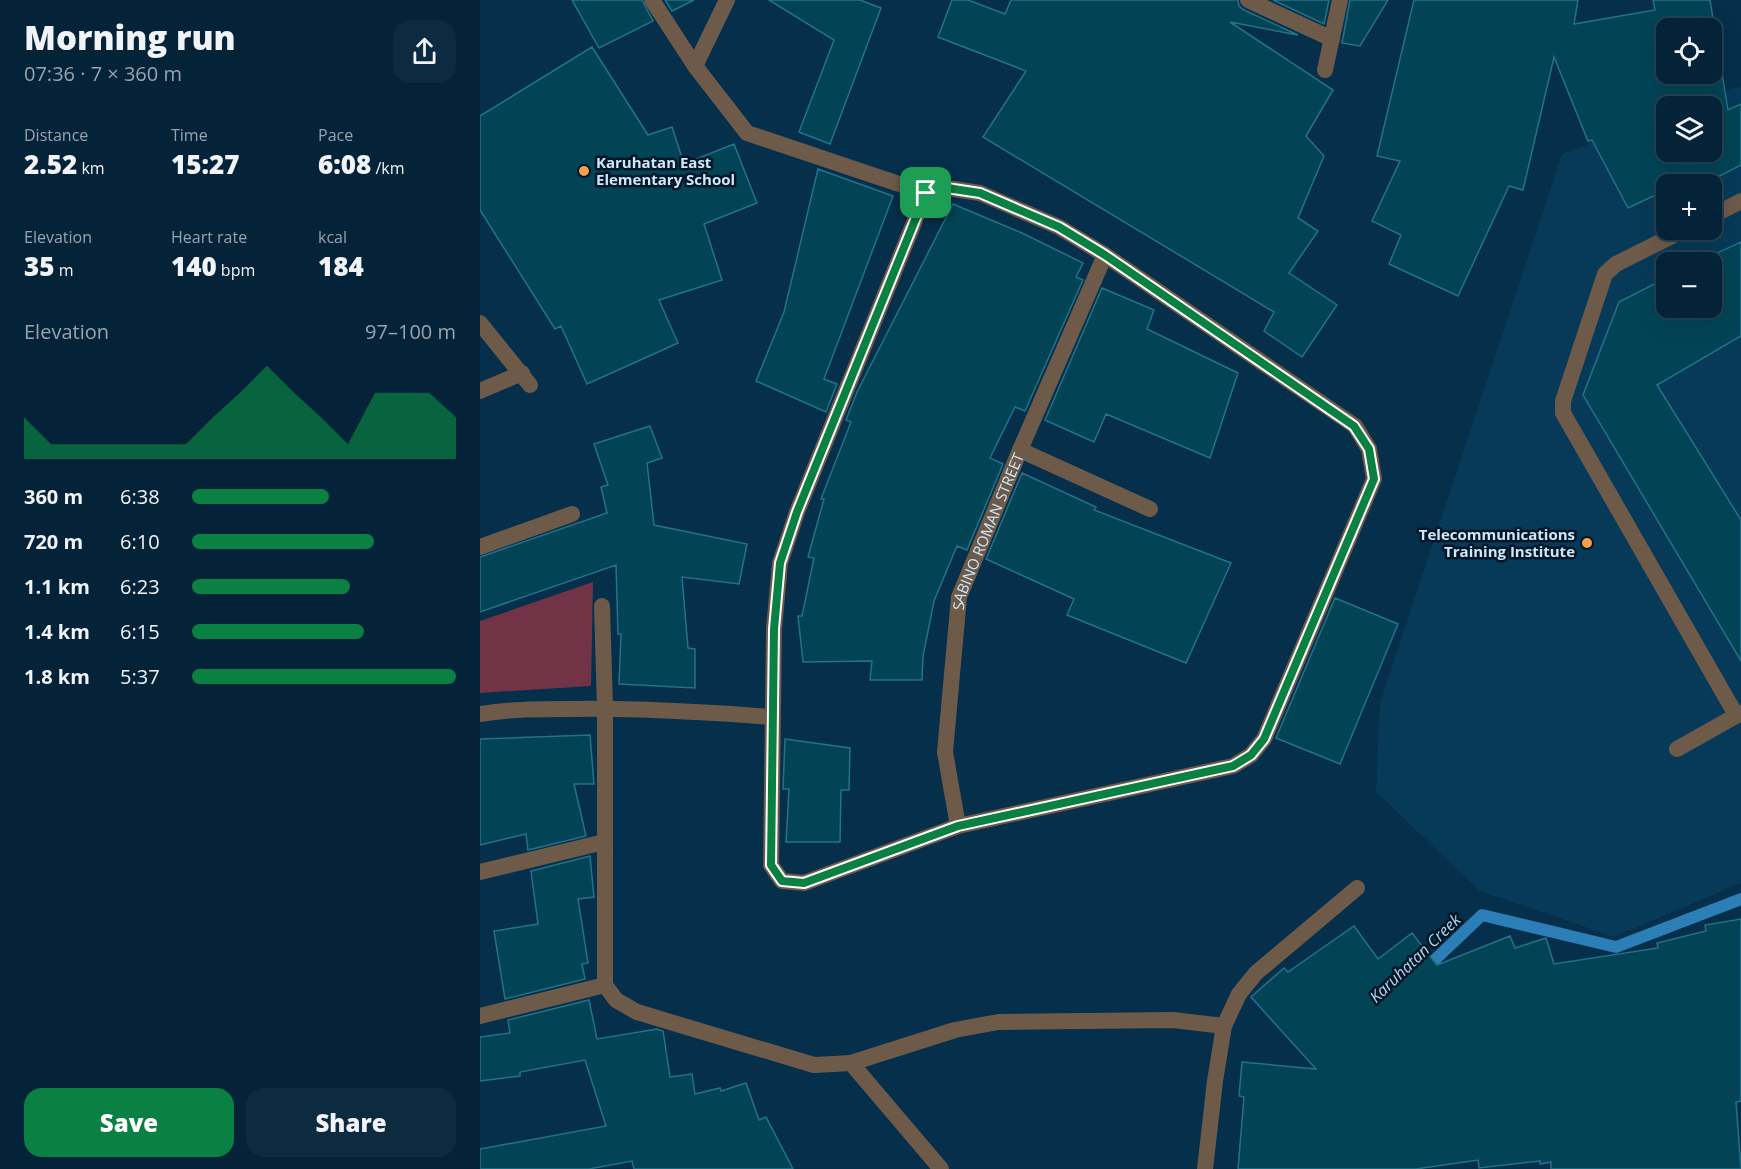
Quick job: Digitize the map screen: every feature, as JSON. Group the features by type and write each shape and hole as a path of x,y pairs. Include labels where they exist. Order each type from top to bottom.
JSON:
{"street":[{"path":"652,0 695,66 747,133 926,193 947,188 980,193 1059,227 1105,255 1354,426 1369,449 1374,479 1264,739 1251,755 1233,766 958,826 804,883 782,881 771,865 774,629 780,563 797,512 926,193"},
{"path":"695,66 727,0"},
{"path":"1248,0 1332,39"},
{"path":"1325,70 1340,0"},
{"path":"1722,211 1741,201"},
{"path":"1664,240 1616,264 1605,274 1563,401 1563,413 1738,714 1677,748"},
{"name":"SABINO ROMAN STREET","path":"958,826 945,752 959,597 1105,255"},
{"path":"480,323 526,379 480,391"},
{"path":"1020,450 1150,509"},
{"path":"480,547 572,514"},
{"path":"602,606 605,708 605,985 616,1000 637,1012 814,1065 851,1063 955,1030 998,1022 1173,1020 1224,1026"},
{"path":"480,714 506,710 605,708 696,711 772,717"},
{"path":"480,872 604,842"},
{"path":"1205,1169 1224,1026 1239,994 1256,974 1357,888"},
{"path":"480,1016 605,985"},
{"path":"851,1063 941,1169"}],"shaded area":[{"name":"Telecommunications Training Institute","path":"1741,86 1741,883 1614,937 1480,891 1376,792 1380,703 1562,154 1656,118 1656,162 1722,162 1722,96 1714,96"},
{"path":"593,582 591,686 480,693 480,621"}],"building":[{"path":"572,0 642,0 653,21 599,48"},
{"path":"665,0 694,0 672,11"},
{"path":"769,0 860,0 881,8 830,144 799,132 834,40"},
{"path":"952,0 968,0 1005,14 1011,0 1238,0 1239,6 1244,10 1298,35 1230,22 1333,90 1306,136 1324,156 1298,218 1318,231 1289,273 1337,305 1302,357 1264,331 1274,312 983,137 1026,71 938,37"},
{"path":"1273,0 1329,0 1324,24"},
{"path":"1350,0 1388,0 1360,46 1342,43"},
{"path":"1414,0 1578,0 1574,24 1655,10 1653,0 1710,0 1713,18 1656,18 1656,84 1722,84 1722,73 1728,110 1741,104 1741,165 1722,175 1656,174 1656,195 1628,208 1592,140 1588,141 1554,57 1523,190 1509,186 1458,296 1389,264 1401,235 1372,221 1400,161 1377,156"},
{"name":"Karuhatan East Elementary School","path":"592,47 648,135 672,127 684,164 734,144 757,203 704,224 722,280 659,300 678,343 587,384 561,326 555,329 480,210 480,116"},
{"path":"818,169 893,196 824,379 837,384 826,412 756,381 784,312"},
{"path":"953,204 1022,233 1083,263 1076,277 1083,280 1025,411 1015,407 990,458 1003,464 967,550 957,546 934,601 923,656 922,680 870,680 872,661 803,662 798,616 802,616 814,558 808,557 824,499 821,499 851,422 846,420 857,392"},
{"path":"1741,242 1741,336 1657,385 1741,520 1741,661 1583,395 1619,302 1656,283 1656,318 1722,318 1722,252 1720,252"},
{"path":"1102,288 1154,310 1147,329 1238,373 1210,458 1106,414 1094,442 1045,420"},
{"path":"650,426 662,458 647,463 654,525 747,544 739,584 682,577 688,648 695,649 695,688 619,684 621,634 618,634 616,565 480,612 480,557 607,513 601,487 608,485 594,444"},
{"path":"1022,473 1096,507 1094,510 1231,563 1186,663 1067,615 1074,599 986,559"},
{"path":"1335,598 1398,624 1340,764 1276,738"},
{"path":"590,735 594,784 574,784 586,836 528,850 526,834 480,845 480,739"},
{"path":"785,739 850,748 849,790 841,790 840,842 786,842 789,789 783,789"},
{"path":"590,856 594,897 578,899 588,963 582,964 585,979 505,999 494,931 538,924 531,871"},
{"path":"1741,919 1741,1101 1736,1102 1741,1169 1551,1169 1551,1162 1540,1164 1540,1161 1479,1168 1478,1160 1416,1169 1238,1169 1244,1097 1239,1096 1242,1062 1316,1069 1251,997 1284,968 1288,972 1354,926 1378,959 1412,933 1437,965 1510,936 1515,948 1546,938 1554,964 1658,948 1657,943 1706,931 1705,925"},
{"path":"589,1000 597,1039 657,1029 663,1031 670,1077 692,1074 695,1094 720,1088 721,1091 746,1083 759,1120 766,1117 793,1169 634,1169 632,1161 589,1169 480,1169 480,1149 606,1126 585,1060 520,1072 520,1076 480,1081 480,1037 510,1033 508,1020"}],"waterway":[{"name":"Karuhatan Creek","path":"1423,971 1482,915 1616,947 1741,899"}],"place":[{"name":"Karuhatan East Elementary School","path":"584,171"},
{"name":"Telecommunications Training Institute","path":"1587,543"}],"route":[{"path":"947,188 980,193 1059,227 1105,255 1354,426 1369,449 1374,479 1264,739 1251,755 1233,766 958,826 804,883 782,881 771,865 774,629 780,563 797,512 926,193 947,188"}]}
